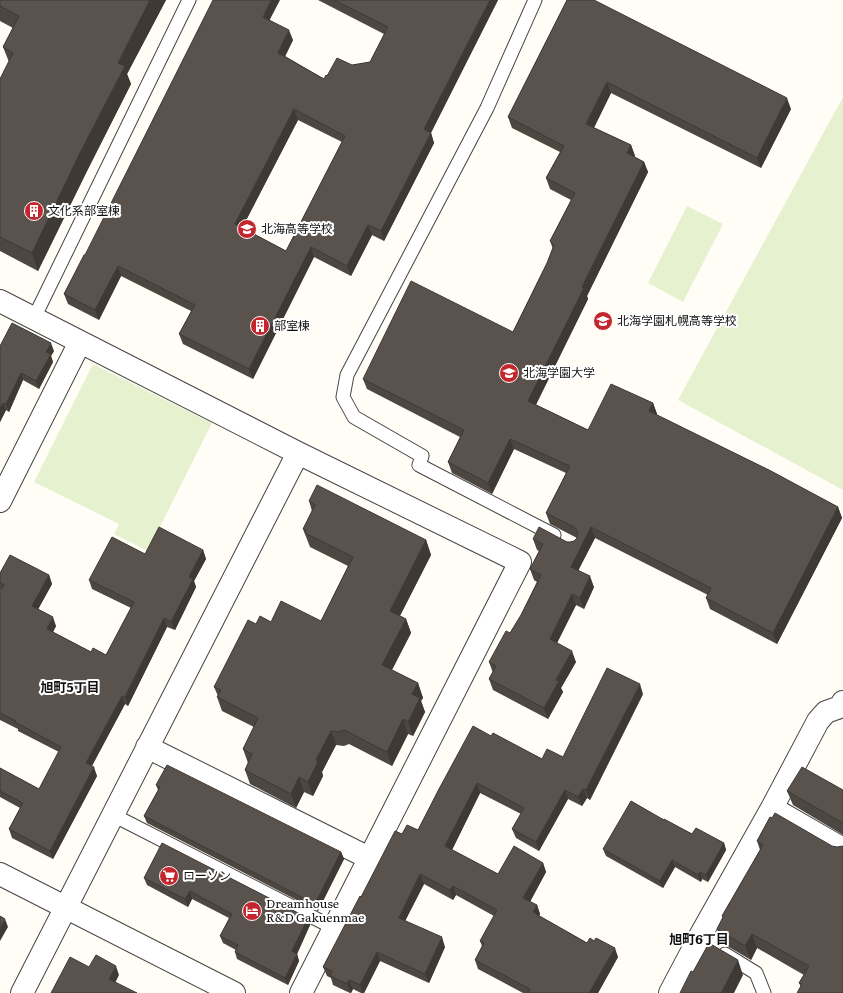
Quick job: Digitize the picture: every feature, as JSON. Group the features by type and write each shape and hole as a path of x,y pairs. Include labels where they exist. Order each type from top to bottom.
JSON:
{"street":[{"path":"0,301 298,453 520,562 301,993"},
{"path":"0,501 80,342"},
{"path":"22,993 298,453"},
{"path":"670,993 818,721 826,712 842,706"},
{"path":"147,747 369,858"},
{"path":"772,808 843,849"},
{"path":"0,874 234,993"}],"lane":[{"path":"34,318 189,0"},
{"path":"535,0 487,108 347,375 343,397 354,417 422,456 419,465 567,542"},
{"path":"113,816 334,928"},
{"path":"699,938 756,973 764,993"}],"green space":[{"path":"843,97 843,490 678,400"},
{"path":"687,206 723,224 683,302 648,283"},
{"path":"93,364 212,423 148,551 114,534 119,524 34,482"}],"building":[{"path":"0,0 150,0 118,63 125,66 80,153 32,253 0,237 0,79 13,53 3,47 19,16 0,6"},
{"path":"213,0 271,0 263,17 289,30 278,53 324,79 337,58 352,65 370,62 388,27 334,0 490,0 424,129 431,133 381,231 368,225 347,266 311,247 249,369 179,334 195,305 118,266 95,310 64,294","holes":["294,109 345,136 286,251 235,224"]},
{"path":"567,0 594,0 787,98 757,158 607,82 586,124 631,145 627,153 644,162 528,401 588,430 611,384 653,403 649,411 771,471 838,507 773,633 706,598 711,588 591,527 571,567 590,576 580,598 572,594 550,639 572,651 556,680 559,681 544,708 489,679 496,666 489,662 506,631 510,633 521,615 541,575 530,569 543,544 533,539 539,527 567,542 574,541 577,538 577,530 574,527 546,513 570,466 510,439 488,483 448,462 464,430 363,379 411,281 513,332 547,263 554,245 550,241 575,193 546,178 564,146 508,117"},
{"path":"12,323 51,343 46,352 51,354 36,381 21,373 6,404 3,403 0,409 0,346"},
{"path":"317,485 426,540 390,611 406,619 382,665 418,683 412,694 420,698 408,722 403,719 387,752 344,730 339,732 331,731 316,760 318,762 308,782 299,777 291,794 245,770 252,754 243,749 258,718 217,697 221,690 214,687 248,620 256,624 260,616 271,622 281,601 321,621 353,557 305,533 306,530 303,529 315,505 309,501"},
{"path":"159,527 203,550 189,577 193,579 171,622 164,618 125,697 122,696 86,763 94,767 50,851 9,829 23,803 0,791 0,768 39,789 61,747 0,713 0,592 4,585 0,583 0,573 10,555 49,575 32,606 53,617 47,629 91,652 93,648 106,655 134,602 89,580 112,537 145,554"},
{"path":"607,668 640,684 586,790 583,789 578,797 565,790 536,842 512,829 524,808 477,783 445,846 498,874 514,846 543,863 523,898 537,905 533,912 587,943 590,938 594,941 596,938 615,948 589,993 528,993 530,989 475,960 484,943 480,941 497,910 453,886 450,890 420,874 399,918 442,937 425,974 377,952 360,985 349,980 347,984 330,976 332,971 323,967 395,831 402,834 407,825 418,830 473,726 491,736 493,733 542,759 547,749 563,757"},
{"path":"167,765 341,852 315,904 144,816 160,787 156,785"},
{"path":"802,767 843,790 843,823 787,791"},
{"path":"631,801 692,834 696,828 724,843 706,875 700,872 698,875 672,860 660,881 603,849"},
{"path":"775,813 832,846 843,846 843,993 797,993 802,984 799,983 809,966 752,934 745,946 717,929 723,917 722,916 763,845 757,841 770,817 772,818"},
{"path":"162,843 308,918 292,951 297,954 285,978 235,952 238,945 220,936 232,914 190,891 185,899 144,878"},
{"path":"0,916 5,919 0,928"},
{"path":"709,943 738,960 721,993 680,993 691,971 693,972"},
{"path":"96,955 116,966 109,979 137,993 51,993 70,957 89,967"}],"place":[{"name":"文化系部室棟","path":"34,211"},
{"name":"北海高等学校","path":"247,229"},
{"name":"北海学園札幌高等学校","path":"603,321"},
{"name":"部室棟","path":"260,326"},
{"name":"北海学園大学","path":"509,373"},
{"name":"ローソン","path":"169,876"},
{"name":"Dreamhouse R&D Gakuenmae","path":"252,911"}],"district":[{"name":"旭町5丁目","path":"70,687"},
{"name":"旭町6丁目","path":"699,939"}]}
